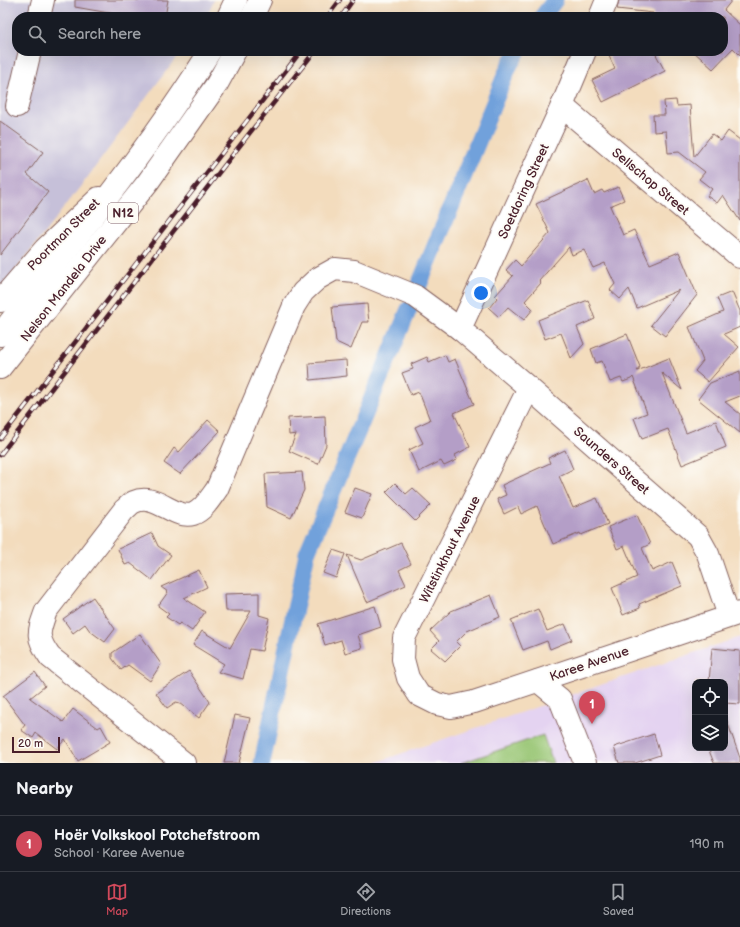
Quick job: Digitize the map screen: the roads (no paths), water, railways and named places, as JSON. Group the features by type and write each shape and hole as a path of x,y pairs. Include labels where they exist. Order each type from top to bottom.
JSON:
{"main road":[{"path":"40,12 43,0"},
{"path":"230,12 236,0"},
{"path":"254,12 260,0"},
{"path":"602,12 607,0"},
{"path":"17,106 29,56"},
{"name":"Nelson Mandela Drive","path":"0,335 129,169 192,81 207,56"},
{"name":"Nelson Mandela Drive","path":"0,368 148,182 217,84 233,56"},
{"name":"Soetdoring Street","path":"460,329 562,106 583,56"},
{"name":"Sellschop Street","path":"562,106 740,257"},
{"name":"Poortman Street","path":"0,301 45,249 129,169"},
{"name":"Saunders Street","path":"184,763 50,657 41,644 39,630 46,611 124,510 134,502 148,500 163,505 182,515 194,513 207,503 217,489 294,306 303,292 317,279 335,270 354,271 414,296 460,329 530,388 698,536 708,554 735,615"},
{"name":"Witstinkhout Avenue","path":"437,704 419,695 408,678 403,659 404,638 530,388"},
{"name":"Karee Avenue","path":"437,704 451,707 474,702 735,615"},
{"path":"538,681 560,699 585,763"}],"waterway":[{"path":"546,12 555,0"},
{"path":"419,285 509,66 515,56"},
{"path":"262,763 307,553 409,309"}],"railway":[{"path":"331,12 340,0"},
{"path":"345,12 353,0"},
{"path":"0,439 297,56"},
{"path":"0,455 311,56"}],"place":[{"name":"Hoër Volkskool Potchefstroom","path":"592,724"}]}
